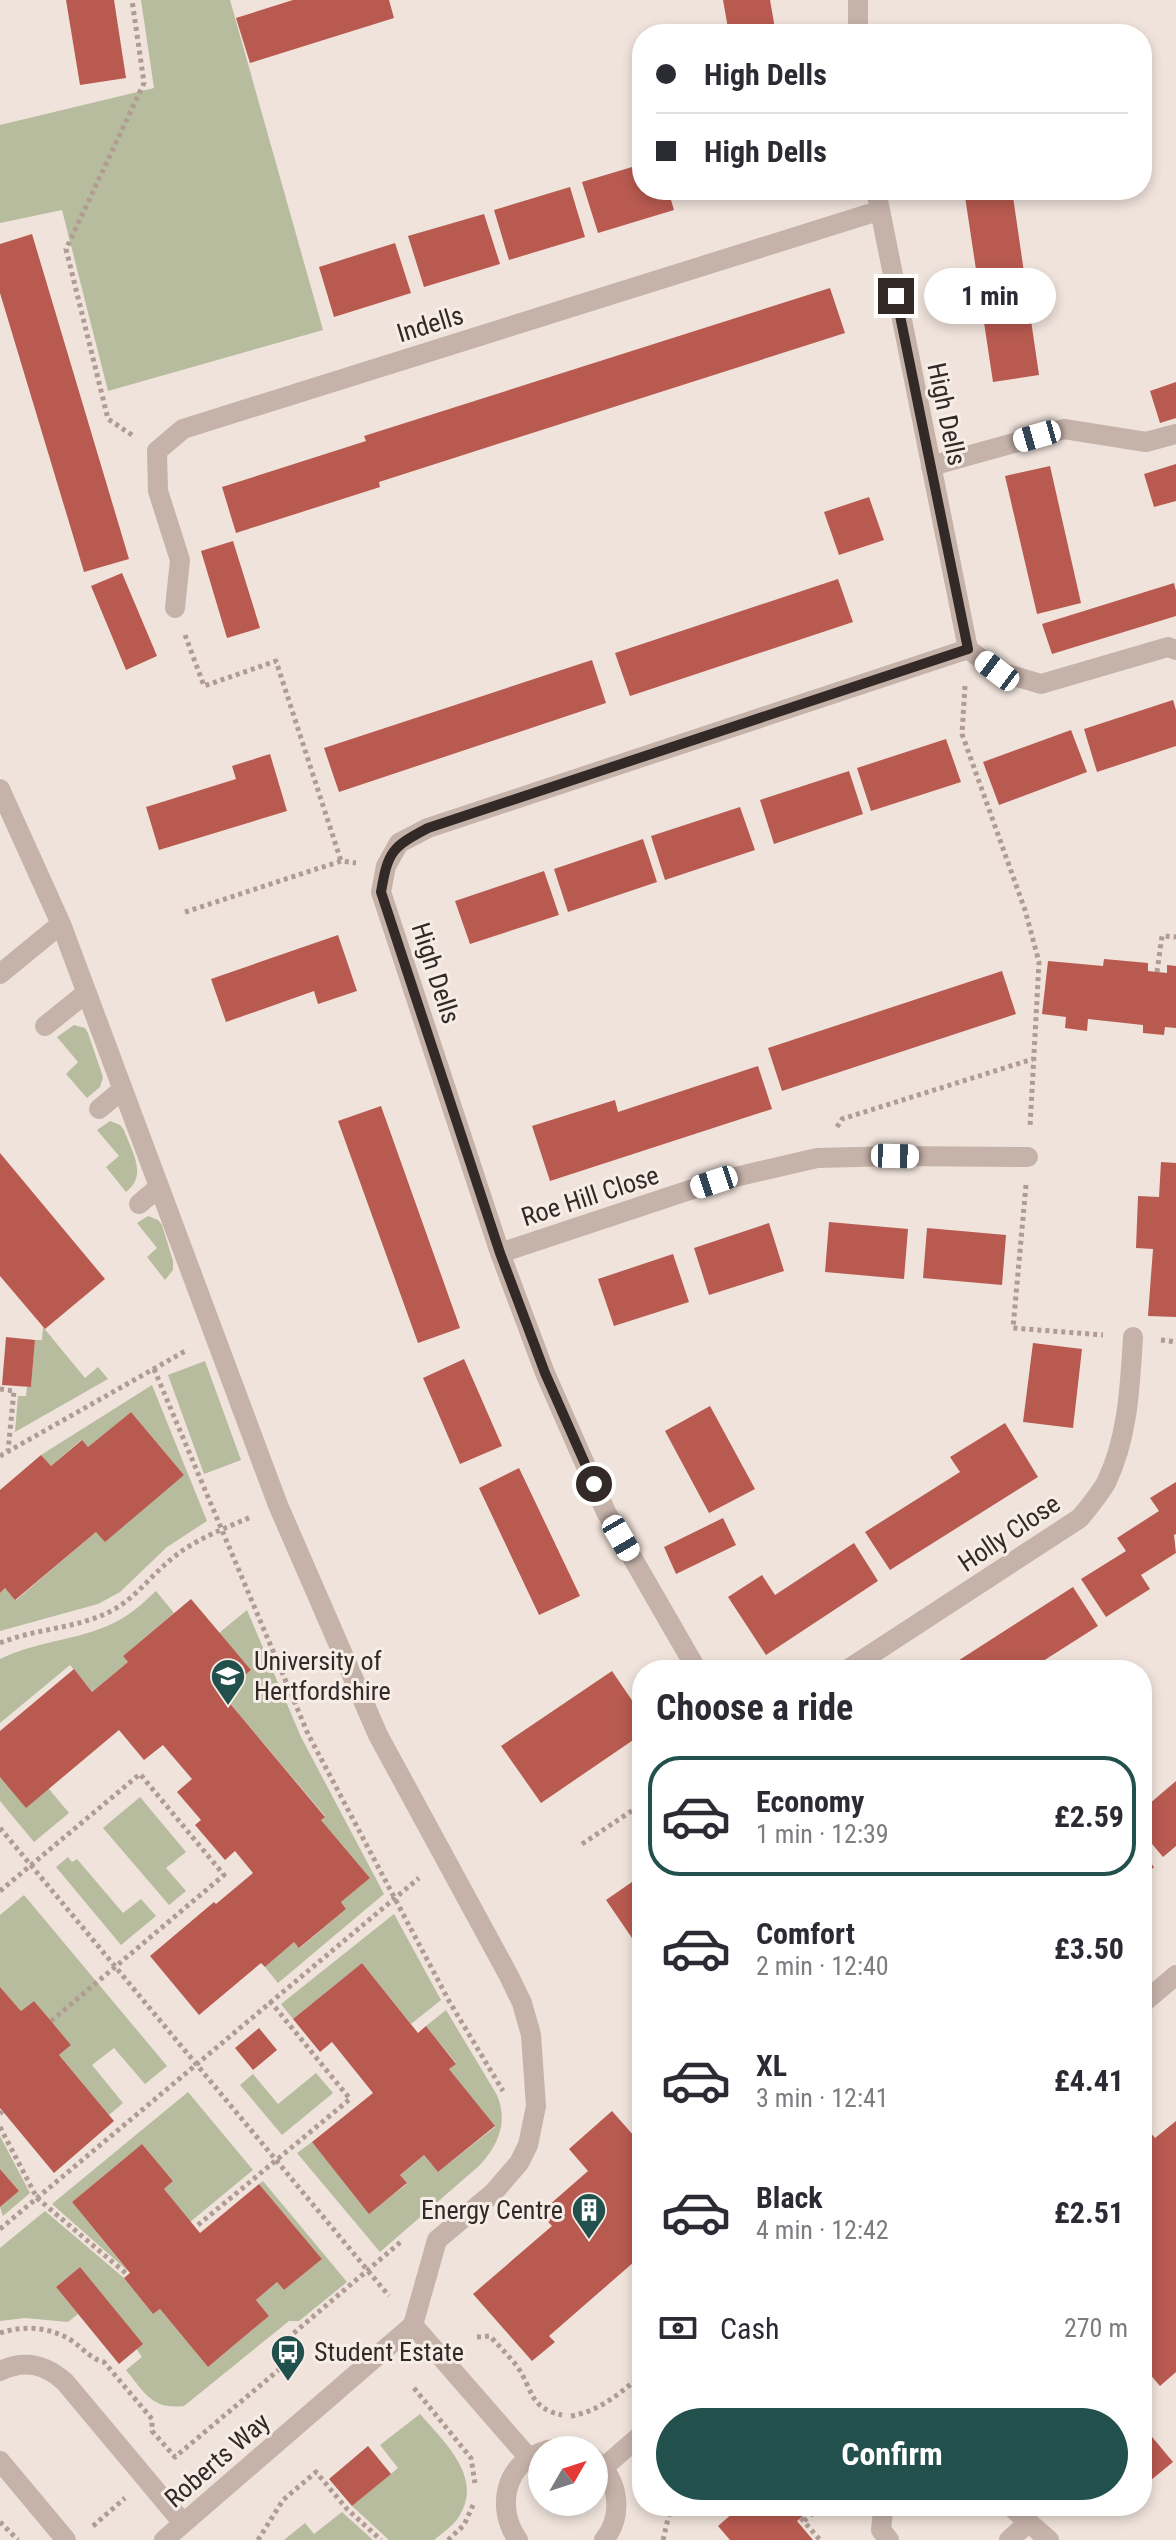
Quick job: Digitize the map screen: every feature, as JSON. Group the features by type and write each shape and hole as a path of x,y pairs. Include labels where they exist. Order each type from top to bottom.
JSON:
{"street":[{"path":"858,0 858,24"},
{"name":"Indells","path":"157,451 183,429 877,200"},
{"name":"High Dells","path":"877,200 968,649"},
{"path":"931,466 1064,429 1146,442 1176,434"},
{"path":"157,451 158,491 180,560 175,608"},
{"path":"386,866 399,843 428,828 968,649 997,671 1041,684 1168,647 1176,650"},
{"path":"0,789 61,924 278,1505 378,1735 522,2003 531,2035 536,2106 528,2145 513,2171 493,2193 437,2240 413,2325 528,2442"},
{"name":"High Dells","path":"386,866 381,892 500,1253 545,1373 606,1512 691,1660"},
{"path":"0,974 61,924"},
{"path":"45,1026 86,993"},
{"path":"99,1109 122,1090"},
{"name":"Roe Hill Close","path":"500,1253 714,1182 817,1158 1028,1157"},
{"path":"139,1204 158,1188"},
{"name":"Holly Close","path":"862,1660 1080,1518 1105,1484 1120,1442 1129,1393 1133,1337"},
{"path":"1152,1995 1176,1975"},
{"name":"Roberts Way","path":"164,2540 413,2325"},
{"path":"0,2371 18,2364 35,2364 52,2371 65,2382 183,2523"},
{"path":"608,2457 632,2441"},
{"path":"0,2461 66,2540"},
{"path":"517,2540 508,2525 505,2497 514,2473 528,2462"},
{"path":"604,2540 617,2508 616,2495 608,2475"},
{"path":"882,2516 881,2530 889,2540"},
{"path":"1021,2516 1049,2540"},
{"path":"1009,2540 1028,2523"}],"path":[{"path":"132,0 144,83 66,249 108,419 157,451"},
{"path":"175,608 204,686 276,661 341,861"},
{"path":"968,649 962,734 1025,910 1039,962 1028,1157 1013,1328 1133,1337"},
{"path":"185,912 341,861 386,866"},
{"path":"1157,972 1162,936 1176,937"},
{"path":"817,1158 842,1119 1033,1059"},
{"path":"0,1456 213,1336"},
{"path":"154,1369 308,1734 449,2001 503,2092"},
{"path":"0,1389 14,1391 8,1452"},
{"path":"0,1643 16,1636 74,1625 113,1610 141,1591 169,1561 202,1539 278,1505"},
{"path":"0,1891 140,1774 224,1875 51,2021"},
{"path":"582,1844 632,1811"},
{"path":"0,1828 413,2325"},
{"path":"0,2229 444,1857"},
{"path":"198,2225 350,2099 270,2001"},
{"path":"0,2127 37,2198 128,2275"},
{"path":"0,2333 13,2328 42,2329 70,2340 93,2359 104,2362 152,2419 152,2431 175,2457 300,2352 288,2338 339,2298 411,2233"},
{"path":"477,2337 490,2336 518,2368 533,2400 546,2412 567,2416 585,2413 609,2402 632,2383"},
{"path":"414,2388 471,2458 476,2492"},
{"path":"258,2540 283,2500 316,2472 347,2509 381,2540"},
{"path":"86,2531 131,2493"},
{"path":"448,2540 464,2525 473,2509 474,2500"},
{"path":"663,2540 669,2516"},
{"path":"806,2516 802,2519 820,2540"},
{"path":"0,2522 18,2540"}],"green space":[{"path":"141,0 230,0 323,330 108,391 62,210 0,223 0,125 154,88"},
{"path":"74,1025 85,1028 88,1033 103,1077 100,1087 87,1098 66,1074 78,1062 57,1037"},
{"path":"110,1121 124,1130 136,1163 136,1178 126,1192 106,1167 119,1156 97,1130"},
{"path":"148,1216 162,1225 173,1261 173,1270 165,1280 147,1257 157,1248 137,1223"},
{"path":"43,1327 85,1378 98,1367 108,1379 15,1432 18,1396 26,1396 27,1387 31,1387 35,1340 42,1340"},
{"path":"205,1361 241,1460 204,1474 168,1375"},
{"path":"152,1385 207,1521 167,1547 120,1592 98,1604 0,1631 0,1593 5,1588 16,1600 96,1532 184,1475 131,1412 88,1447 81,1440 51,1466 41,1455"},
{"path":"156,1591 174,1613 123,1656 128,1662 92,1692 70,1665 0,1723 0,1659 107,1626 130,1613"},
{"path":"247,1610 301,1737 384,1894 278,1983 265,1967 294,1942 300,1948 346,1909 341,1902 370,1878 321,1820 325,1816 222,1694 251,1670 219,1633"},
{"path":"0,1777 49,1789 69,1813 34,1842 0,1801"},
{"path":"140,1797 186,1852 166,1868 186,1891 169,1905 103,1828"},
{"path":"68,1857 72,1862 77,1859 123,1913 141,1899 156,1916 121,1945 56,1867"},
{"path":"24,1895 167,2066 145,2084 114,2048 92,2065 123,2103 109,2115 59,2055 71,2045 34,2001 21,2011 0,1987 0,1915"},
{"path":"394,1914 441,2000 411,2024 362,1963 293,2019 281,2004"},
{"path":"446,2010 497,2095 502,2114 500,2132 480,2165 380,2252 297,2153 312,2142 369,2213 407,2184 400,2175 424,2155 438,2172 495,2127 449,2069 456,2063 426,2026"},
{"path":"316,2073 333,2093 282,2135 240,2085 253,2074 278,2104"},
{"path":"188,2092 253,2170 190,2222 164,2189 173,2181 142,2144 72,2202 128,2271 52,2204"},
{"path":"0,2136 30,2193 3,2216 0,2207 19,2191 0,2169"},
{"path":"263,2181 347,2282 299,2321 289,2321 184,2406 173,2407 156,2402 126,2370 142,2357 80,2267 56,2287 78,2314 68,2322 25,2318 0,2321 0,2248 45,2211 124,2278 153,2314 160,2309 208,2367 269,2316 256,2300 277,2282 284,2290 322,2259 259,2184"},
{"path":"420,2414 458,2462 467,2489 465,2503 456,2521 434,2540 389,2540 352,2506 398,2468 380,2445"},
{"path":"342,2512 373,2540 284,2540 305,2523 314,2534"}],"building":[{"path":"66,0 114,0 126,78 80,85"},
{"path":"293,0 389,0 394,18 250,63 236,18"},
{"path":"723,0 770,0 774,24 727,24"},
{"path":"632,167 632,200 671,200 674,210 598,233 582,182"},
{"path":"570,187 585,237 509,260 494,210"},
{"path":"966,200 1013,200 1039,375 993,382"},
{"path":"484,214 500,264 424,287 408,236"},
{"path":"32,234 129,559 84,572 0,293 0,244"},
{"path":"395,243 411,293 334,317 319,267"},
{"path":"830,288 845,333 379,482 380,487 236,533 222,487 366,441 364,436"},
{"path":"1176,382 1176,418 1160,423 1150,391"},
{"path":"1176,464 1176,501 1154,507 1144,474"},
{"path":"1050,466 1081,603 1037,614 1005,476"},
{"path":"869,497 884,540 839,555 824,512"},
{"path":"233,541 260,628 227,638 201,551"},
{"path":"122,573 157,656 126,670 91,586"},
{"path":"838,579 853,622 630,696 615,653"},
{"path":"1174,583 1176,616 1052,654 1042,624"},
{"path":"592,660 606,703 339,792 324,748"},
{"path":"1173,700 1176,746 1097,772 1084,729"},
{"path":"1071,730 1087,772 999,805 983,762"},
{"path":"946,739 961,782 871,811 857,768"},
{"path":"270,754 287,811 159,850 146,807 236,779 232,766"},
{"path":"849,771 863,814 774,844 760,800"},
{"path":"740,807 755,850 665,880 651,836"},
{"path":"643,839 657,882 568,912 554,869"},
{"path":"544,871 559,915 470,944 455,901"},
{"path":"338,935 357,991 318,1004 314,991 226,1022 211,979"},
{"path":"1104,959 1148,963 1148,971 1167,973 1167,965 1176,966 1176,1028 1165,1027 1164,1035 1143,1033 1143,1025 1088,1019 1087,1031 1065,1028 1066,1017 1042,1014 1048,961 1103,966"},
{"path":"1002,971 1016,1014 782,1091 768,1048"},
{"path":"758,1066 772,1109 550,1181 532,1126 615,1100 618,1112"},
{"path":"381,1106 460,1328 418,1343 338,1121"},
{"path":"0,1153 105,1279 45,1329 0,1276"},
{"path":"1161,1162 1176,1163 1176,1317 1148,1316 1153,1249 1136,1248 1138,1196 1159,1197"},
{"path":"829,1222 908,1229 904,1279 825,1272"},
{"path":"769,1223 784,1271 709,1295 694,1248"},
{"path":"927,1228 1006,1235 1002,1285 923,1278"},
{"path":"673,1254 689,1302 614,1326 598,1279"},
{"path":"6,1337 35,1340 31,1387 2,1385"},
{"path":"1033,1343 1082,1349 1073,1428 1023,1422"},
{"path":"464,1359 502,1446 460,1464 423,1378"},
{"path":"710,1406 755,1489 709,1513 665,1431"},
{"path":"131,1412 184,1475 105,1542 96,1532 15,1600 5,1588 0,1593 0,1490 41,1455 51,1466 82,1440 88,1447"},
{"path":"1005,1423 1038,1477 890,1570 865,1532 960,1472 950,1457"},
{"path":"519,1468 580,1596 539,1615 479,1488"},
{"path":"1176,1482 1176,1553 1141,1575 1150,1589 1106,1617 1081,1579 1126,1551 1117,1538 1159,1511 1150,1498"},
{"path":"723,1518 736,1545 676,1574 664,1547"},
{"path":"854,1543 878,1581 766,1655 728,1597 762,1575 775,1595"},
{"path":"1073,1587 1098,1626 1045,1660 959,1660"},
{"path":"191,1599 251,1670 222,1694 325,1817 321,1820 370,1878 341,1902 346,1909 299,1948 294,1942 265,1967 261,1963 199,2015 150,1956 253,1873 235,1851 225,1860 195,1825 201,1820 177,1792 192,1779 163,1745 144,1760 119,1730 26,1808 0,1777 0,1731 74,1669 92,1692 128,1662 123,1656"},
{"path":"612,1671 632,1700 632,1741 541,1803 501,1746"},
{"path":"1176,1781 1176,1846 1163,1857 1152,1844 1152,1801"},
{"path":"632,1882 632,1938 606,1900"},
{"path":"362,1963 418,2033 426,2026 456,2064 449,2069 495,2126 438,2172 424,2155 400,2175 407,2183 369,2214 312,2142 373,2093 332,2042 320,2052 293,2019"},
{"path":"0,1987 21,2011 34,2001 71,2045 59,2055 114,2121 54,2173 0,2108"},
{"path":"259,2028 277,2050 253,2070 235,2048"},
{"name":"Energy Centre","path":"612,2111 632,2134 632,2264 549,2336 555,2342 532,2361 473,2294 552,2226 540,2213 588,2171 569,2149"},
{"path":"1176,2121 1176,2372 1160,2386 1152,2377 1152,2135 1155,2138"},
{"path":"142,2144 173,2181 164,2189 200,2233 259,2184 322,2259 284,2290 277,2282 256,2300 269,2316 208,2367 160,2309 153,2314 124,2278 130,2273 72,2202"},
{"path":"0,2169 19,2191 0,2207"},
{"path":"80,2267 143,2344 119,2364 56,2287"},
{"path":"1152,2437 1173,2462 1152,2479"},
{"path":"368,2446 391,2474 352,2506 329,2479"},
{"path":"730,2516 803,2516 797,2521 813,2540 730,2540 718,2526"}],"place":[{"name":"University of Hertfordshire","path":"228,1707"},
{"name":"Energy Centre","path":"589,2241"},
{"name":"Student Estate","path":"288,2383"}],"route":[{"path":"594,1484 545,1373 500,1253 381,892 386,866 399,843 428,828 968,649 896,296"}]}
